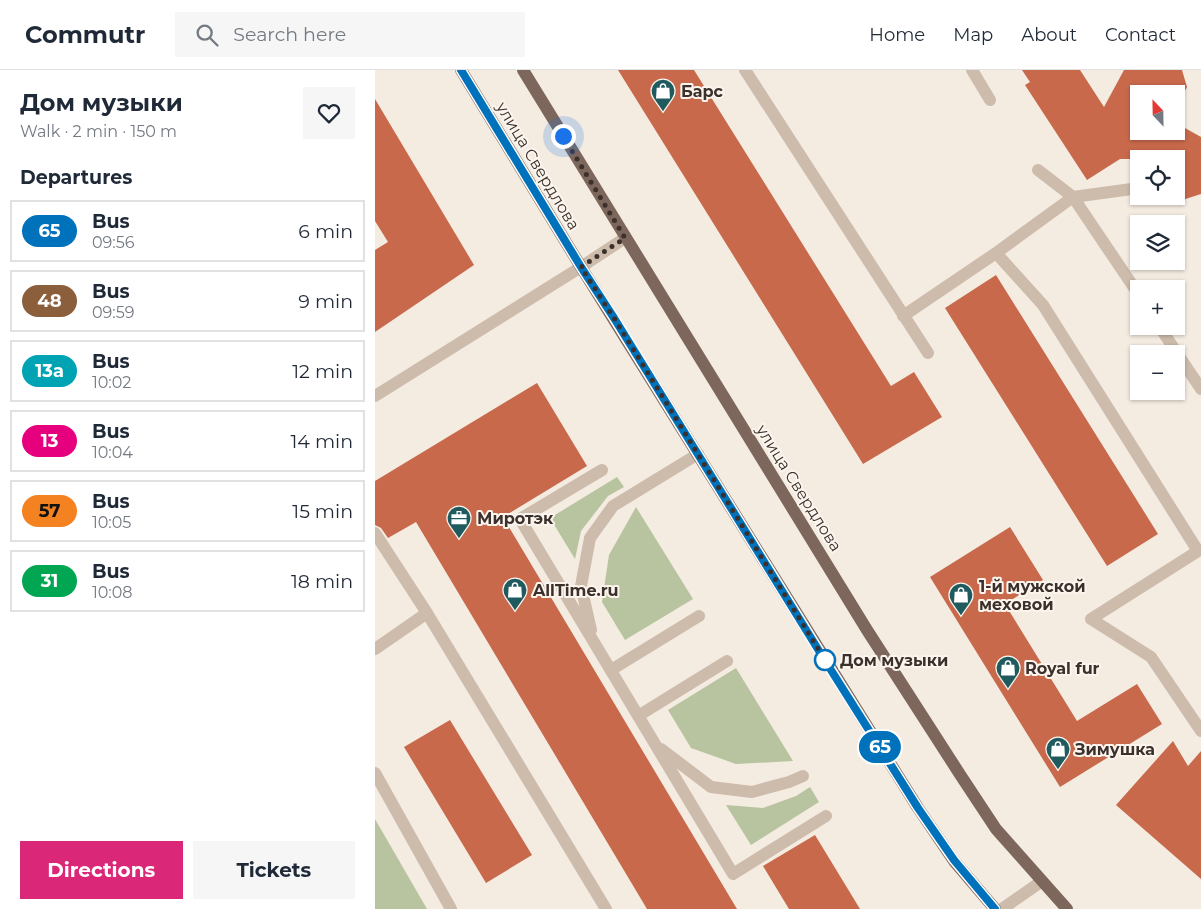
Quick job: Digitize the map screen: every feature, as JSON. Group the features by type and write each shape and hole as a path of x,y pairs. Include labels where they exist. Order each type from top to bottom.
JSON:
{"main road":[{"name":"улица Свердлова","path":"461,70 581,267 918,808 954,860 995,909"},
{"name":"улица Свердлова","path":"523,70 867,630 946,752 996,829 1067,909"}],"street":[{"path":"745,70 928,353"},
{"path":"972,70 990,100"},
{"path":"1038,170 1073,197 1130,282"},
{"path":"903,316 996,253 1073,197 1130,189"},
{"path":"375,396 625,238"},
{"path":"996,253 1043,305 1198,551 1091,618 1151,657 1201,731"},
{"path":"1165,335 1201,389"},
{"path":"594,642 581,586 590,538 613,506 698,454"},
{"path":"602,470 520,519 733,874 826,816"},
{"path":"375,533 427,613 605,909"},
{"path":"375,649 427,613"},
{"path":"611,670 699,616"},
{"path":"638,716 727,661"},
{"path":"655,744 711,787 752,792 789,782 803,776"},
{"path":"375,773 451,909"},
{"path":"1002,909 1041,881"}],"green space":[{"path":"617,477 624,487 608,496 581,531 575,559 550,518"},
{"path":"636,507 693,599 625,640 602,602 609,555"},
{"path":"736,668 793,761 736,764 691,748 668,710"},
{"path":"810,787 819,802 751,845 726,805 763,808 796,796"},
{"path":"375,819 427,909 375,909"}],"building":[{"path":"618,70 694,70 891,386 914,372 942,417 863,464"},
{"path":"1022,70 1080,70 1104,107 1124,70 1182,70 1187,87 1185,91 1185,85 1130,85 1130,140 1185,140 1185,128 1201,137 1201,194 1185,199 1185,150 1130,150 1130,159 1120,159 1087,180 1025,85 1030,82"},
{"path":"375,99 474,265 375,332 375,250 388,242 375,221"},
{"path":"996,275 1158,534 1107,566 945,308"},
{"path":"537,383 587,466 503,517 737,909 647,909 416,522 388,538 381,528 375,525 375,481"},
{"path":"1010,527 1043,580 1005,604 1077,721 1137,684 1162,724 1060,787 930,577"},
{"path":"450,720 532,855 486,883 404,747"},
{"path":"1173,741 1188,766 1201,751 1201,879 1116,805"},
{"path":"815,835 860,909 789,909 763,866"}],"bus line":[{"name":"65","path":"461,70 581,267 918,808 954,860 995,909"}],"place":[{"name":"Барс","path":"663,112"},
{"name":"Миротэк","path":"459,539"},
{"name":"AllTime.ru","path":"515,611"},
{"name":"1-й мужской меховой","path":"961,616"},
{"name":"Дом музыки","path":"825,660"},
{"name":"Royal fur","path":"1008,689"},
{"name":"Зимушка","path":"1058,770"}],"route":[{"path":"563,136 625,238 581,267 825,660"}]}
